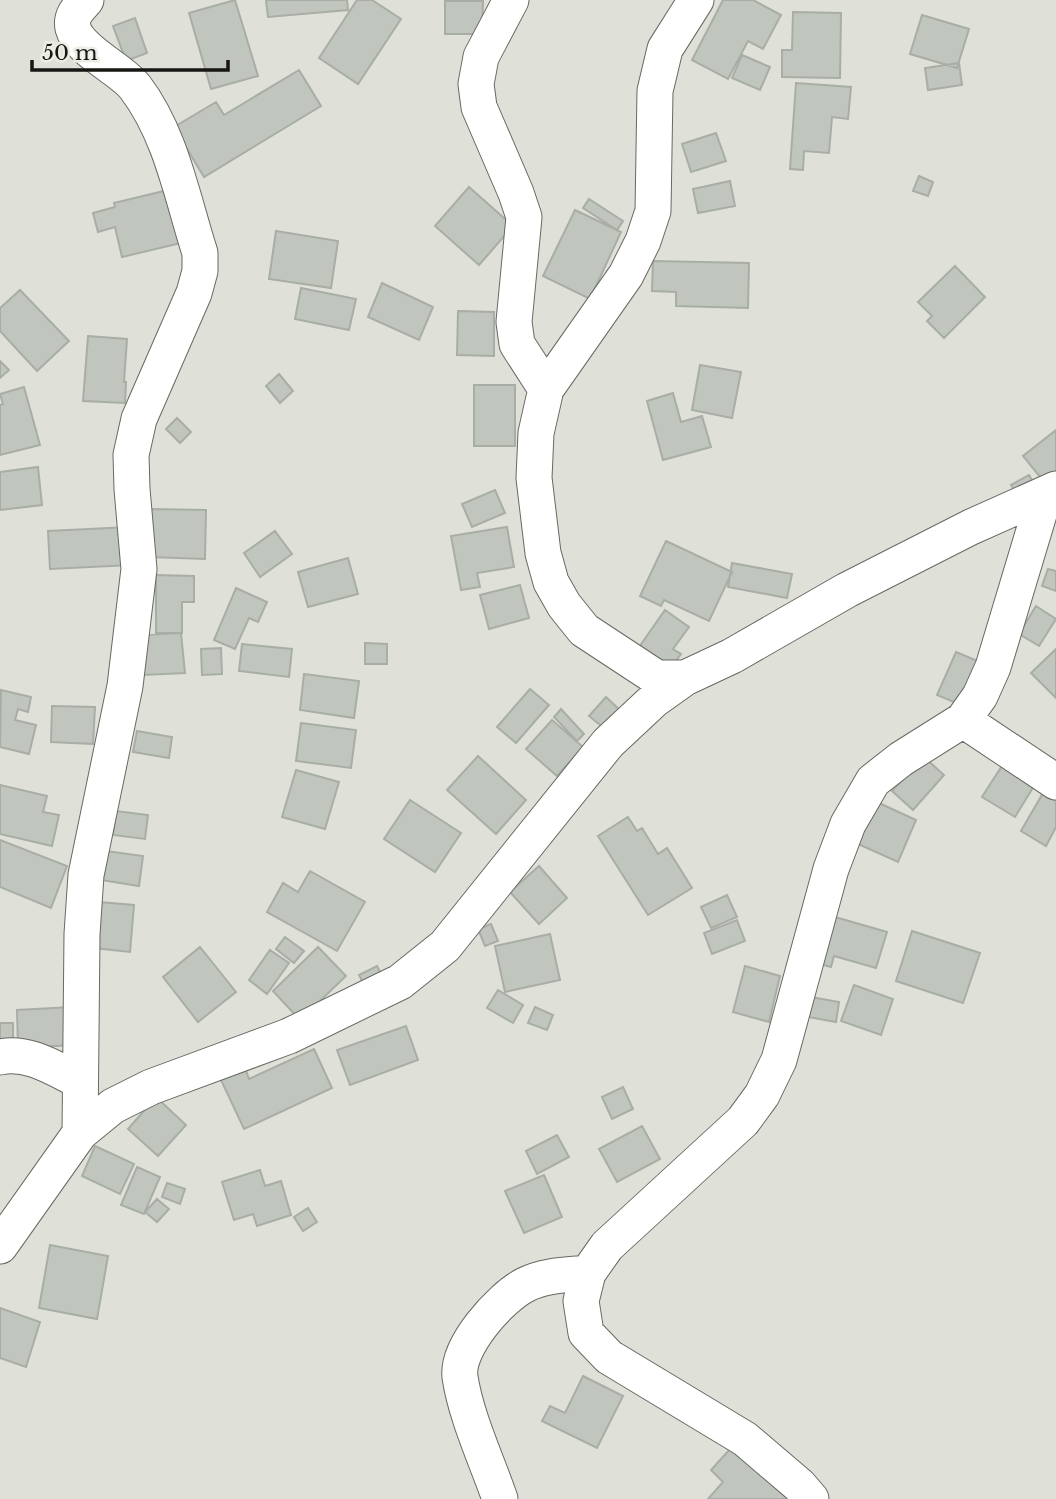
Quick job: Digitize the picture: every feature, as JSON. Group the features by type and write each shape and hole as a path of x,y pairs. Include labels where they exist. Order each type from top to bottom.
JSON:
{"street":[{"path":"80,1133 82,934 86,875 125,685 138,581 131,455 139,419 194,293 200,262 200,253 161,129 132,84 87,47 72,26 75,14 86,0"},
{"path":"511,0 481,57 476,84 479,107 516,192 523,216 514,322 517,344 545,389"},
{"path":"685,678 657,678 584,630 564,605 551,582 543,553 534,478 536,433 545,389 626,275 643,241 653,211 655,91 665,49 696,0"},
{"path":"0,1246 80,1133 113,1106 151,1087 289,1036 400,982 444,946 608,743 653,700 685,678 732,656 846,590 971,527 1050,491"},
{"path":"811,1499 799,1485 745,1439 609,1357 586,1333 581,1301 588,1273 607,1246 743,1122 762,1095 779,1060 831,869 849,824 873,781 901,758 963,720 980,696 993,667 1050,491"},
{"path":"963,720 1056,782"},
{"path":"0,1057 29,1056 80,1081"},
{"path":"500,1499 467,1404 460,1375 463,1352 480,1326 523,1286 545,1277 588,1273"}],"building":[{"path":"235,0 258,76 211,89 189,13"},
{"path":"266,0 347,0 348,10 268,17"},
{"path":"357,0 372,0 401,19 358,84 319,58"},
{"path":"723,0 753,0 781,15 763,49 748,41 728,79 692,60"},
{"path":"445,1 483,1 482,34 445,34"},
{"path":"793,12 841,13 840,78 782,77 782,50 792,50"},
{"path":"922,15 969,29 957,68 910,54"},
{"path":"135,18 147,53 126,61 113,26"},
{"path":"742,55 770,67 760,90 732,78"},
{"path":"959,63 962,85 928,90 925,68"},
{"path":"299,70 321,106 204,177 174,127 216,102 224,115"},
{"path":"796,83 851,87 848,119 832,117 829,153 804,151 803,170 790,169"},
{"path":"716,133 726,161 691,172 682,144"},
{"path":"919,176 933,182 928,196 913,191"},
{"path":"730,181 735,206 698,213 693,189"},
{"path":"469,187 513,226 479,265 435,226"},
{"path":"168,190 181,243 122,257 115,227 98,232 93,213 115,207 114,203"},
{"path":"589,199 623,221 617,230 583,208"},
{"path":"575,210 621,232 590,299 543,276"},
{"path":"276,231 338,241 331,288 269,279"},
{"path":"653,261 749,263 748,308 676,306 676,292 652,291"},
{"path":"955,266 985,297 944,338 927,321 932,316 918,302"},
{"path":"382,283 433,307 419,340 368,317"},
{"path":"301,288 356,299 349,330 295,319"},
{"path":"20,290 69,341 37,371 0,331 0,308"},
{"path":"458,311 494,312 494,356 457,355"},
{"path":"88,336 127,339 125,403 83,401"},
{"path":"0,361 9,370 0,378"},
{"path":"700,365 741,372 732,418 692,410"},
{"path":"279,374 293,391 280,403 266,386"},
{"path":"474,385 515,385 515,446 474,446"},
{"path":"24,387 40,445 0,455 0,405 3,404 0,394"},
{"path":"673,393 681,422 702,416 711,447 663,460 647,401"},
{"path":"177,418 191,432 180,443 166,429"},
{"path":"1056,430 1056,474 1045,483 1023,456"},
{"path":"38,467 42,505 0,510 0,472"},
{"path":"1029,475 1039,492 1021,502 1011,485"},
{"path":"495,490 505,513 472,527 462,504"},
{"path":"149,509 206,510 205,559 148,557"},
{"path":"129,527 131,565 50,569 48,531"},
{"path":"507,527 514,567 477,573 480,587 461,590 451,536"},
{"path":"275,531 292,554 260,577 244,553"},
{"path":"666,541 732,572 709,621 664,600 661,606 640,596"},
{"path":"348,558 358,594 308,607 298,572"},
{"path":"732,563 792,574 787,598 728,587"},
{"path":"1048,569 1056,571 1056,591 1042,586"},
{"path":"156,575 194,576 194,602 182,602 182,633 156,633"},
{"path":"520,585 529,618 489,629 480,595"},
{"path":"236,588 267,602 258,622 249,618 235,649 214,640"},
{"path":"1036,606 1056,619 1039,646 1019,634"},
{"path":"665,610 689,627 673,649 681,654 668,672 637,650"},
{"path":"181,633 185,673 143,675 140,635"},
{"path":"365,643 387,644 387,664 365,664"},
{"path":"242,644 292,649 289,677 239,671"},
{"path":"221,648 222,674 202,675 201,649"},
{"path":"1056,649 1056,698 1031,673"},
{"path":"956,652 980,662 961,705 937,695"},
{"path":"304,674 359,681 354,718 300,710"},
{"path":"530,689 549,705 516,743 497,727"},
{"path":"1,690 31,697 28,712 18,709 15,720 36,725 29,754 0,747"},
{"path":"606,697 621,711 605,729 589,716"},
{"path":"52,706 95,707 93,744 51,742"},
{"path":"561,709 584,734 577,741 554,717"},
{"path":"552,720 583,747 557,776 526,749"},
{"path":"301,723 356,730 351,768 296,761"},
{"path":"137,731 172,737 169,758 133,752"},
{"path":"478,756 526,800 496,834 447,790"},
{"path":"924,757 944,775 913,810 892,791"},
{"path":"1005,761 1037,781 1015,817 982,797"},
{"path":"296,770 339,782 325,829 282,817"},
{"path":"0,785 47,796 43,812 59,815 52,846 0,834"},
{"path":"1043,793 1056,801 1056,827 1046,846 1021,831"},
{"path":"410,800 461,833 435,872 384,839"},
{"path":"877,802 916,820 898,862 858,844"},
{"path":"116,811 148,815 145,839 113,835"},
{"path":"628,817 637,831 642,828 658,854 667,848 692,888 648,915 598,836"},
{"path":"0,840 67,866 51,908 0,887"},
{"path":"106,851 143,856 139,886 101,880"},
{"path":"539,866 567,898 539,924 510,892"},
{"path":"310,871 365,902 337,951 267,912 283,883 298,892"},
{"path":"727,895 737,917 711,928 701,907"},
{"path":"99,902 134,905 130,952 94,948"},
{"path":"828,915 887,932 876,968 834,956 831,967 813,962"},
{"path":"737,920 745,941 712,954 704,933"},
{"path":"491,924 498,941 485,946 478,929"},
{"path":"912,931 980,953 963,1003 896,981"},
{"path":"550,934 560,980 505,992 495,946"},
{"path":"285,937 304,951 294,963 276,949"},
{"path":"200,947 236,992 198,1022 163,977"},
{"path":"318,947 346,976 300,1020 273,991"},
{"path":"270,950 289,963 267,994 249,980"},
{"path":"377,966 384,980 366,989 359,975"},
{"path":"745,966 780,976 769,1022 733,1012"},
{"path":"854,985 893,999 881,1035 841,1021"},
{"path":"498,990 523,1005 513,1023 487,1008"},
{"path":"811,997 839,1002 836,1022 808,1017"},
{"path":"72,1007 75,1045 18,1048 17,1010"},
{"path":"535,1007 553,1015 547,1030 528,1023"},
{"path":"0,1023 13,1023 13,1043 0,1043"},
{"path":"406,1026 418,1060 350,1085 337,1050"},
{"path":"314,1049 332,1088 244,1129 221,1080 245,1068 249,1079"},
{"path":"623,1087 633,1109 612,1119 602,1097"},
{"path":"156,1097 186,1125 158,1156 128,1129"},
{"path":"642,1126 660,1159 617,1182 599,1149"},
{"path":"557,1135 569,1157 537,1174 526,1151"},
{"path":"95,1146 134,1164 120,1194 82,1176"},
{"path":"137,1167 160,1177 144,1214 121,1205"},
{"path":"260,1170 265,1186 281,1181 291,1215 257,1226 253,1214 234,1220 222,1182"},
{"path":"544,1175 562,1217 524,1233 505,1191"},
{"path":"167,1183 185,1189 180,1204 162,1197"},
{"path":"157,1199 169,1209 157,1222 145,1212"},
{"path":"308,1208 317,1222 303,1231 294,1217"},
{"path":"50,1245 108,1256 97,1319 39,1308"},
{"path":"0,1308 40,1322 26,1367 0,1358"},
{"path":"583,1376 623,1396 597,1448 542,1421 550,1406 565,1413"},
{"path":"731,1448 788,1499 708,1499 723,1482 711,1470"}]}
